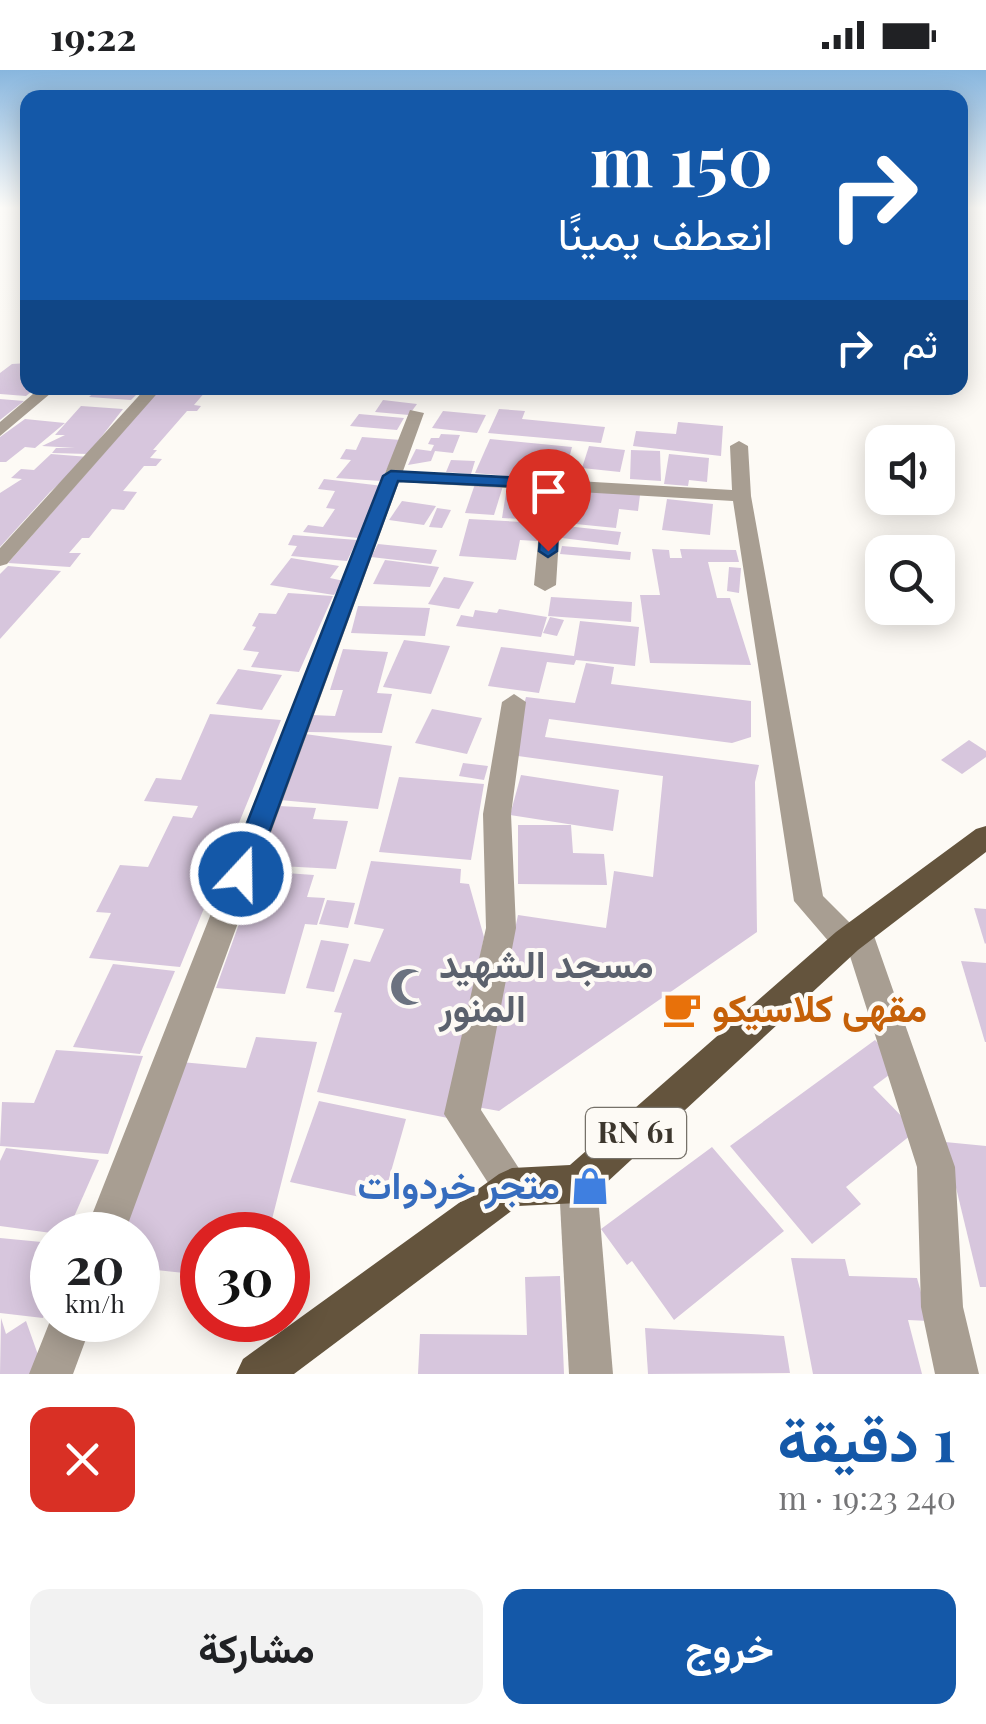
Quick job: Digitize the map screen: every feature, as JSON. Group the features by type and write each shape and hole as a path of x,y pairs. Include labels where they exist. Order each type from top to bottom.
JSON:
{"main road":[{"name":"RN 61","path":"512,1187 578,1184 853,937 986,838"},
{"path":"258,1374 512,1187"}],"street":[{"path":"0,431 41,395"},
{"path":"0,560 148,395"},
{"path":"113,1212 416,413"},
{"path":"739,446 742,496 809,901 853,937 936,1167 942,1307 956,1374"},
{"path":"391,476 742,496"},
{"path":"546,584 553,484"},
{"path":"512,1187 462,1114 501,928 497,814 514,702"},
{"path":"578,1184 591,1374"},
{"path":"52,1374 64,1342"}],"building":[{"path":"20,364 20,395 26,396 0,394 0,373"},
{"path":"91,395 136,395 131,400"},
{"path":"155,395 203,395 194,405 201,406 197,411 187,411 153,450 157,450 150,458 162,459 156,466 144,466 123,491 137,492 124,510 112,509 89,538 82,538 69,553 81,553 70,567 8,563"},
{"path":"0,399 24,401 0,420"},
{"path":"383,400 417,404 409,415 375,412"},
{"path":"81,406 123,409 88,454 52,453 56,448 75,448 42,446 65,435 55,435"},
{"path":"499,409 525,411 522,419 605,427 601,443 488,433"},
{"path":"443,411 486,415 477,433 432,428"},
{"path":"359,414 404,418 397,430 350,426"},
{"path":"25,419 65,423 35,448 25,447 6,462 0,462 0,437"},
{"path":"678,422 723,426 721,456 633,446 636,431 676,434"},
{"path":"460,435 453,453 435,451 431,461 408,465 416,449 431,451 431,438"},
{"path":"362,437 401,440 381,481 336,478 351,460 340,459 346,449 356,450"},
{"path":"490,439 572,447 563,481 475,473"},
{"path":"589,446 625,450 620,472 582,468"},
{"path":"631,450 660,451 661,481 630,479"},
{"path":"51,454 89,457 50,492 0,547 0,493 22,479 11,478 21,469 34,470"},
{"path":"669,454 709,458 707,482 689,480 688,486 664,484"},
{"path":"451,460 475,461 471,474 446,472"},
{"path":"324,479 383,486 358,538 303,532 308,525 323,527 335,509 326,508 335,491 318,489"},
{"path":"475,484 503,486 494,515 465,513"},
{"path":"507,486 541,487 539,520 502,518"},
{"path":"564,488 640,495 638,511 619,509 616,528 555,522"},
{"path":"667,499 713,504 710,535 662,530"},
{"path":"402,501 436,506 424,525 389,520"},
{"path":"437,508 451,510 442,528 429,527"},
{"path":"469,519 540,523 537,541 520,540 516,560 459,556"},
{"path":"566,526 621,532 618,545 562,538"},
{"path":"293,535 357,540 347,561 291,556 297,546 288,545"},
{"path":"378,544 437,550 431,564 371,557"},
{"path":"562,546 631,552 630,560 560,554"},
{"path":"652,549 669,550 670,558 682,558 680,549 736,550 739,562 708,562 717,598 730,598 751,665 650,663 640,595 660,595"},
{"path":"291,558 339,566 330,578 344,581 334,595 270,585"},
{"path":"385,560 439,567 430,587 373,584"},
{"path":"8,566 61,571 0,639 0,574"},
{"path":"729,567 741,568 739,593 727,591"},
{"path":"444,577 474,582 459,609 428,604"},
{"path":"288,593 333,596 299,672 251,667 259,652 243,650 256,627 252,626 259,613 276,614"},
{"path":"551,597 632,602 631,622 548,616"},
{"path":"358,606 430,608 425,636 351,633"},
{"path":"499,609 547,617 541,637 456,626 461,615 473,617 475,610 497,613"},
{"path":"550,617 564,620 557,636 543,633"},
{"path":"580,621 639,627 635,666 576,660 574,665 547,662 539,693 488,686 501,647 574,656"},
{"path":"404,640 450,646 431,694 383,687"},
{"path":"343,649 388,652 377,693 392,694 382,733 306,732 312,715 335,716 343,690 330,690"},
{"path":"586,663 614,667 611,684 751,701 751,737 732,743 549,719 545,737 759,765 755,782 757,932 499,1111 477,1107 518,915 606,928 614,871 653,877 663,776 518,756 512,750 526,697 575,703"},
{"path":"238,669 282,675 262,710 216,704"},
{"path":"432,709 482,718 467,754 415,743"},
{"path":"210,714 281,720 180,967 89,958 111,913 96,912 120,865 148,867 173,816 192,818 198,806 144,801 156,778 181,780"},
{"path":"305,734 392,746 378,809 280,800"},
{"path":"969,740 986,751 986,757 962,774 941,760"},
{"path":"463,763 488,766 484,780 459,776"},
{"path":"521,775 619,790 613,831 510,815"},
{"path":"399,777 484,784 471,860 379,852"},
{"path":"279,806 316,808 313,819 348,821 336,869 261,865"},
{"path":"518,825 571,825 573,853 604,854 607,885 518,884"},
{"name":"مسجد الشهيد المنور","path":"371,861 461,869 460,883 469,884 484,937 448,1118 317,1092 342,1013 334,1012 354,959 370,962 384,929 354,924"},
{"path":"258,871 314,875 307,897 325,898 317,925 305,924 285,994 216,988"},
{"path":"327,900 355,903 348,928 319,924"},
{"path":"974,908 986,909 985,944"},
{"path":"321,940 349,944 334,992 306,988"},
{"path":"961,961 986,963 986,1042 985,1042"},
{"path":"113,964 175,971 140,1054 73,1047"},
{"path":"256,1037 317,1042 274,1212 180,1212 180,1273 160,1270 160,1212 128,1212 181,1062 246,1068"},
{"path":"875,1040 901,1066 873,1087 916,1131 846,1187 861,1204 812,1244 730,1146"},
{"path":"56,1050 143,1056 108,1154 0,1146 2,1102 34,1103"},
{"path":"319,1101 406,1119 388,1182 366,1177 360,1197 290,1182"},
{"path":"945,1142 986,1146 986,1287 980,1287"},
{"path":"712,1147 784,1231 674,1320 632,1261 627,1265 601,1229"},
{"path":"6,1148 99,1160 76,1212 30,1212 30,1230 0,1226 0,1161"},
{"path":"0,1238 30,1241 30,1316 0,1313"},
{"path":"791,1258 845,1259 849,1276 917,1278 929,1321 908,1320 922,1374 813,1374"},
{"path":"560,1276 564,1374 418,1374 420,1334 527,1335 525,1277"},
{"path":"1,1318 6,1334 26,1321 30,1342 33,1342 42,1366 31,1374 0,1374"},
{"path":"645,1328 784,1336 790,1373 648,1374"}],"place":[{"name":"مسجد الشهيد المنور","path":"409,987"},
{"name":"مقهى كلاسيكو","path":"682,1009"},
{"name":"متجر خردوات","path":"590,1186"}],"route":[{"path":"241,874 391,476 553,484 548,551"}]}
